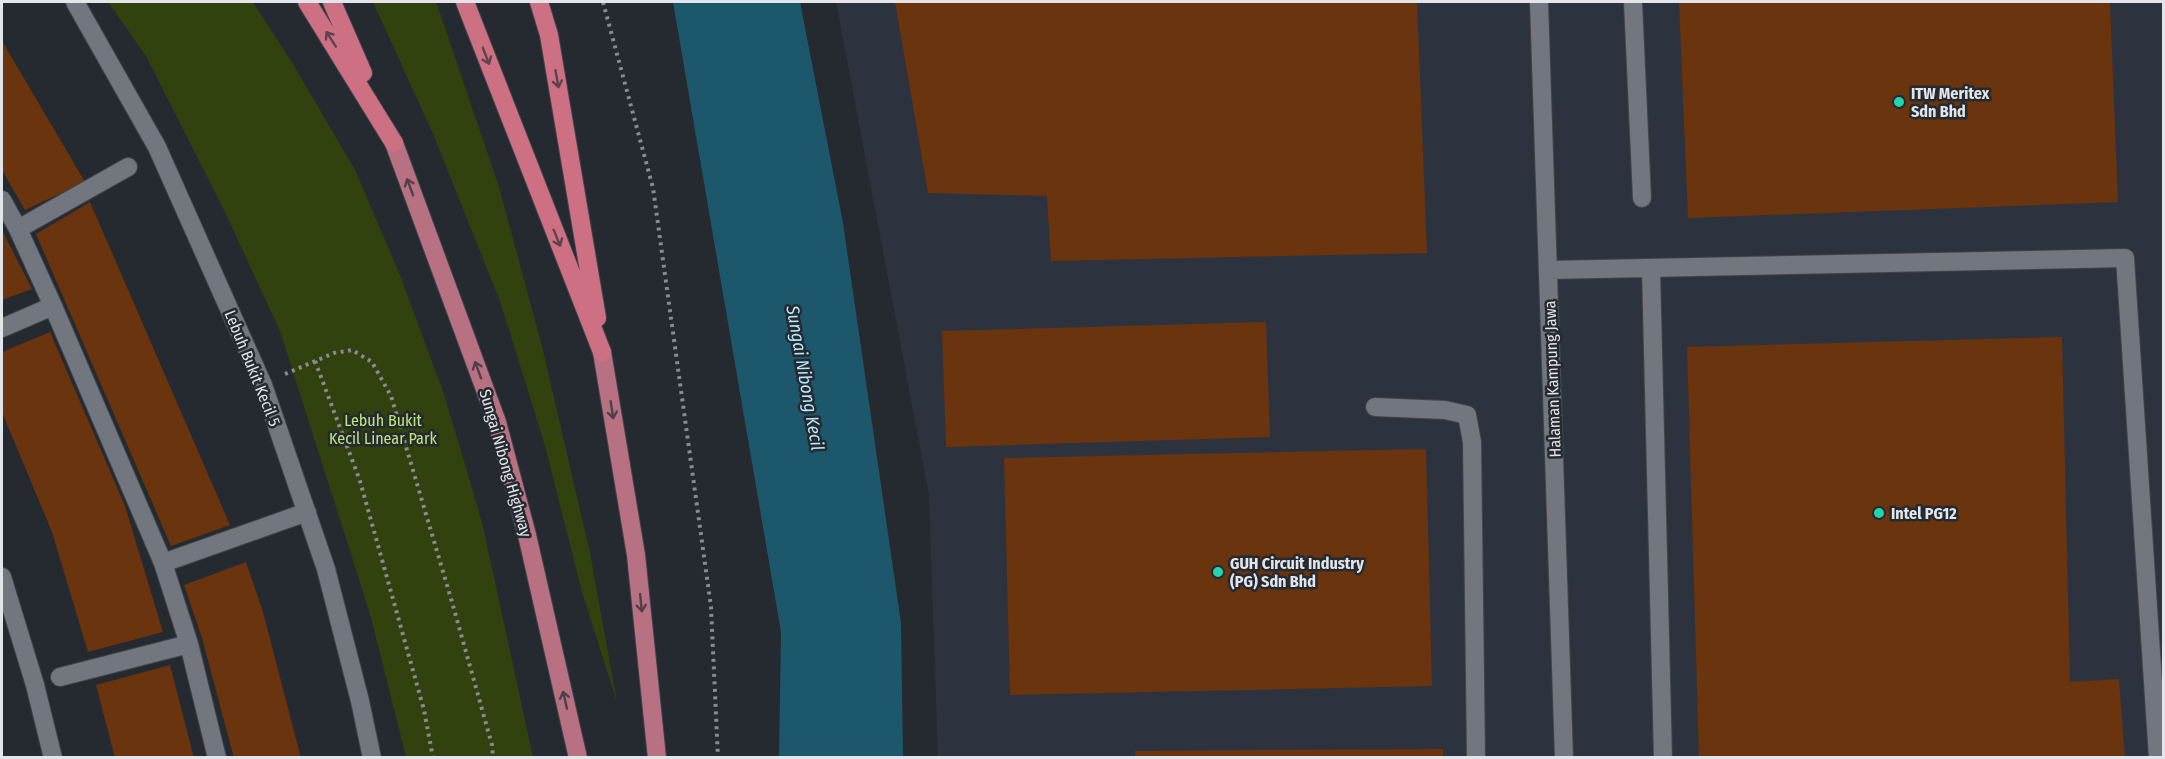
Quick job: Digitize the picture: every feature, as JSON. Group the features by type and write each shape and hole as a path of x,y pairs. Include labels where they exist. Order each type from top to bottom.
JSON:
{"highway":[{"path":"307,2 394,143"},
{"path":"332,2 394,143"},
{"path":"465,2 602,352"},
{"path":"539,2 549,35 602,352"}],"main road":[{"name":"Sungai Nibong Highway","path":"394,143 497,422 527,535 578,758"},
{"path":"602,352 636,555 657,758"}],"street":[{"name":"Lebuh Bukit Kecil 5","path":"75,2 157,147 263,385 326,569 360,700 372,758"},
{"name":"Halaman Kampung Jawa","path":"1539,2 1564,758"},
{"path":"1633,2 1642,198"},
{"path":"18,229 128,167"},
{"path":"2,200 18,229 53,306 163,563 189,644 217,758"},
{"path":"1549,270 2126,258 2158,758"},
{"path":"1651,269 1663,758"},
{"path":"2,328 53,306"},
{"path":"1375,406 1445,410 1467,415 1472,442 1476,758"},
{"path":"163,563 307,512"},
{"path":"2,577 35,685 53,758"},
{"path":"60,677 189,644"}],"path":[{"path":"603,2 653,188 711,607 718,758"},
{"path":"433,758 424,710 360,481 315,361 334,353 352,350 372,362 391,396 458,624 492,745 493,758"}],"shaded area":[{"path":"836,2 2163,2 2163,757 938,757 929,496"}],"green space":[{"name":"Lebuh Bukit Kecil Linear Park","path":"108,2 253,2 293,64 355,170 400,275 444,394 482,522 533,757 406,757 370,614 280,331 224,210 146,56"},
{"path":"373,2 436,2 440,13 499,187 542,346 590,553 617,702 582,592 545,446 501,304 434,136"}],"water":[{"name":"Sungai Nibong Kecil","path":"673,2 800,2 843,223 901,623 903,757 779,757 781,632"}],"building":[{"path":"895,2 1417,2 1427,253 1051,261 1047,196 928,193"},
{"name":"ITW Meritex Sdn Bhd","path":"1679,2 2110,2 2118,202 1688,218"},
{"path":"2,41 85,182 25,210 2,170"},
{"path":"90,202 230,525 171,546 36,234"},
{"path":"2,230 32,289 2,300"},
{"path":"1266,322 1270,437 946,447 942,331"},
{"path":"50,332 125,506 163,632 88,652 52,532 2,412 2,352"},
{"name":"Intel PG12","path":"2062,337 2070,682 2119,679 2125,758 1699,758 1687,347"},
{"name":"GUH Circuit Industry (PG) Sdn Bhd","path":"1426,449 1432,686 1010,695 1004,458"},
{"path":"246,562 263,612 301,758 234,758 202,638 184,585"},
{"path":"170,665 194,758 115,758 96,685"},
{"path":"1443,749 1443,758 1135,758 1135,751"}],"place":[{"name":"ITW Meritex Sdn Bhd","path":"1899,102"},
{"name":"Intel PG12","path":"1879,513"},
{"name":"GUH Circuit Industry (PG) Sdn Bhd","path":"1218,572"}]}
